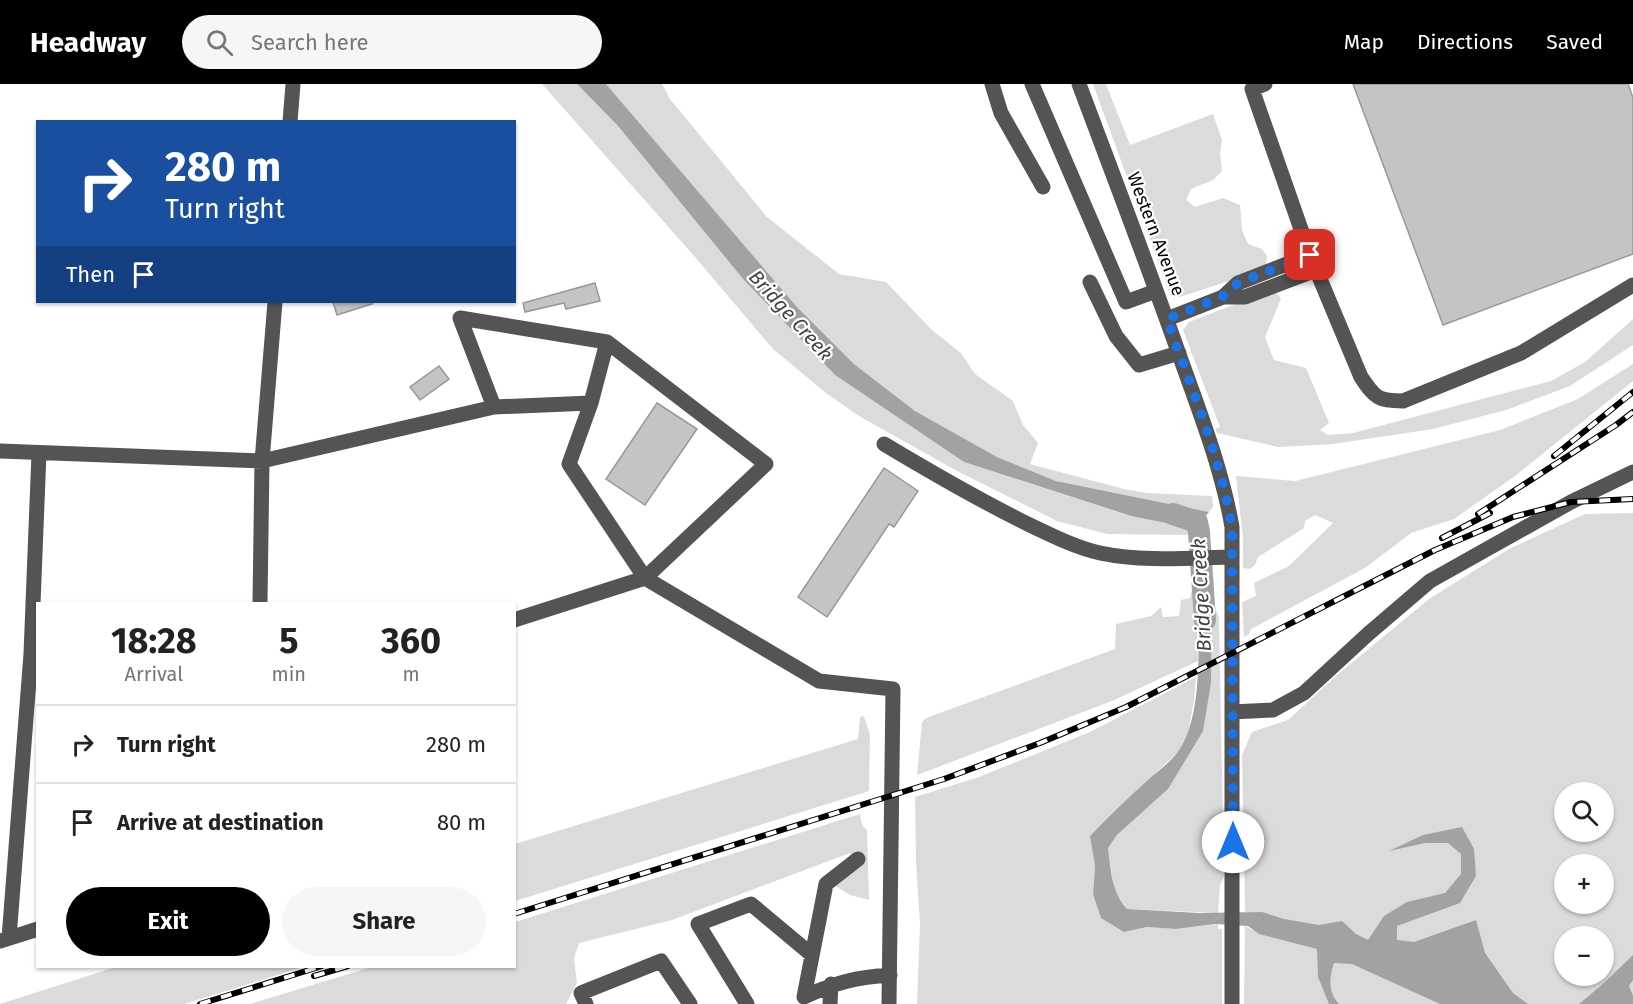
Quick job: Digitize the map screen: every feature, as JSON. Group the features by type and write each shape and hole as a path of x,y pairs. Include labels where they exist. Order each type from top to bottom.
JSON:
{"street":[{"path":"290,120 293,84"},
{"path":"992,84 1001,113 1043,187"},
{"path":"1032,84 1126,302 1156,291"},
{"name":"Western Avenue","path":"1079,84 1167,319 1206,431 1227,499 1232,527 1232,1004"},
{"path":"1265,84 1252,89 1310,255 1361,377 1372,393 1383,401 1402,401 1521,353 1633,285"},
{"path":"1167,319 1222,297 1238,283 1310,255"},
{"path":"1222,297 1245,297 1316,270"},
{"path":"1090,282 1116,336 1139,365 1179,353"},
{"path":"261,602 262,461 275,303"},
{"path":"494,407 460,318 607,342 765,464 645,578 516,619"},
{"path":"607,342 591,403 569,464 645,578 819,681 893,689 889,1004"},
{"path":"0,451 262,461 494,407 591,403"},
{"path":"884,444 972,495 1068,543 1100,553 1124,557 1232,557"},
{"path":"36,930 4,940 31,654 39,453"},
{"path":"1232,712 1273,710 1304,693 1430,581 1571,502 1633,472"},
{"path":"800,1000 812,955 826,884 858,859"},
{"path":"747,1004 698,924 751,904 812,955"},
{"path":"586,1004 581,993 661,961 690,1004"},
{"path":"800,1000 831,984 861,977 890,975"},
{"path":"830,1004 831,984"}],"shaded area":[{"path":"542,84 577,84 618,126 743,279 835,375 964,462 1130,516 1195,529 1187,535 1107,534 1057,521 957,471 859,416 826,393 773,349"},
{"path":"606,84 662,84 670,99 767,217 839,274 886,282 932,330 961,353 975,374 1013,401 1023,425 1038,443 1030,464 1124,489 1147,493 1212,496 1213,507 1209,512 1056,481 997,457 915,411 854,364 797,307"},
{"path":"1093,84 1106,84 1130,145 1213,114 1222,140 1220,153 1222,171 1213,180 1191,189 1186,200 1195,207 1223,198 1240,205 1242,230 1248,244 1262,249 1267,256 1262,270 1180,297 1169,292"},
{"path":"1270,291 1279,295 1281,299 1265,337 1274,360 1306,368 1329,423 1320,430 1328,435 1353,433 1551,381 1585,362 1633,319 1633,345 1570,386 1506,410 1433,429 1333,444 1278,447 1217,433 1215,429 1220,427 1183,330 1189,322"},
{"path":"1633,364 1633,381 1515,476 1454,519 1411,533 1365,568 1251,629 1244,637 1242,602 1256,596 1254,583 1289,566 1333,523 1315,515 1305,521 1304,528 1258,557 1255,565 1250,569 1243,568 1243,538 1236,476 1295,481 1500,430 1578,399"},
{"path":"1633,513 1633,1004 1244,1004 1245,926 1253,930 1253,913 1245,912 1242,755 1252,732 1288,720 1337,675 1429,599 1509,549 1585,514"},
{"path":"1194,580 1197,583 1198,661 1112,701 917,775 922,722 926,718 1115,649 1116,624 1151,616 1161,607 1163,617 1179,616 1181,600 1190,598"},
{"path":"1212,601 1219,617 1224,877 1220,885 1218,913 1127,909 1114,890 1108,848 1117,835 1168,789 1211,683"},
{"path":"1196,677 1188,734 1178,752 1091,836 1095,866 1093,894 1124,932 1147,927 1176,929 1218,924 1218,929 1222,929 1222,1004 917,1004 920,924 915,797 979,777 1090,732"},
{"path":"864,716 870,735 869,791 516,901 516,844 858,739 860,717"},
{"path":"860,814 862,825 867,830 869,900 850,895 834,885 854,870 850,853 672,920 579,943 574,958 577,983 566,1004 250,1004 368,968 516,968 516,922"},
{"path":"113,968 301,968 184,1004 0,1004"}],"water":[{"path":"577,84 606,84 797,307 854,364 915,411 997,457 1056,481 1209,512 1195,529 1131,516 964,462 835,375 743,279 618,126"},
{"path":"1197,583 1212,601 1211,683 1203,731 1168,789 1117,835 1108,848 1115,888 1127,909 1199,913 1262,912 1284,919 1319,925 1342,921 1356,934 1368,940 1384,916 1407,902 1445,893 1461,874 1461,854 1448,843 1425,843 1389,851 1423,835 1462,827 1474,849 1476,876 1460,903 1397,926 1397,940 1414,942 1476,920 1485,953 1513,993 1528,1004 1440,1004 1352,964 1334,963 1331,985 1333,995 1339,1004 1329,1004 1318,977 1317,949 1259,934 1248,926 1215,924 1176,929 1147,927 1124,932 1101,918 1093,894 1095,866 1090,836 1173,758 1187,734 1193,715 1198,670"},
{"path":"1633,955 1633,980 1629,986 1633,1004 1579,1004 1600,986 1614,986 1614,973"}],"building":[{"path":"1353,84 1628,84 1633,98 1633,254 1443,325"},
{"path":"595,283 600,301 566,309 564,303 525,312 523,303"},
{"path":"333,303 372,303 372,304 337,315"},
{"path":"439,366 449,379 420,400 410,387"},
{"path":"657,403 697,429 645,505 606,479"},
{"path":"884,468 918,491 894,527 889,524 827,617 798,597"}],"waterway":[{"name":"Bridge Creek","path":"1173,514 1197,522 1205,620"}],"railway":[{"path":"1554,456 1633,392"},
{"path":"1478,514 1633,412"},
{"path":"516,913 944,779 1040,743 1126,707 1435,550 1513,517 1571,502 1633,499"},
{"path":"1442,538 1490,513"},
{"path":"200,1004 316,968"},
{"path":"314,976 341,968"}],"route":[{"path":"1233,842 1232,527 1227,499 1206,431 1167,319 1222,297 1238,283 1310,255"}]}
